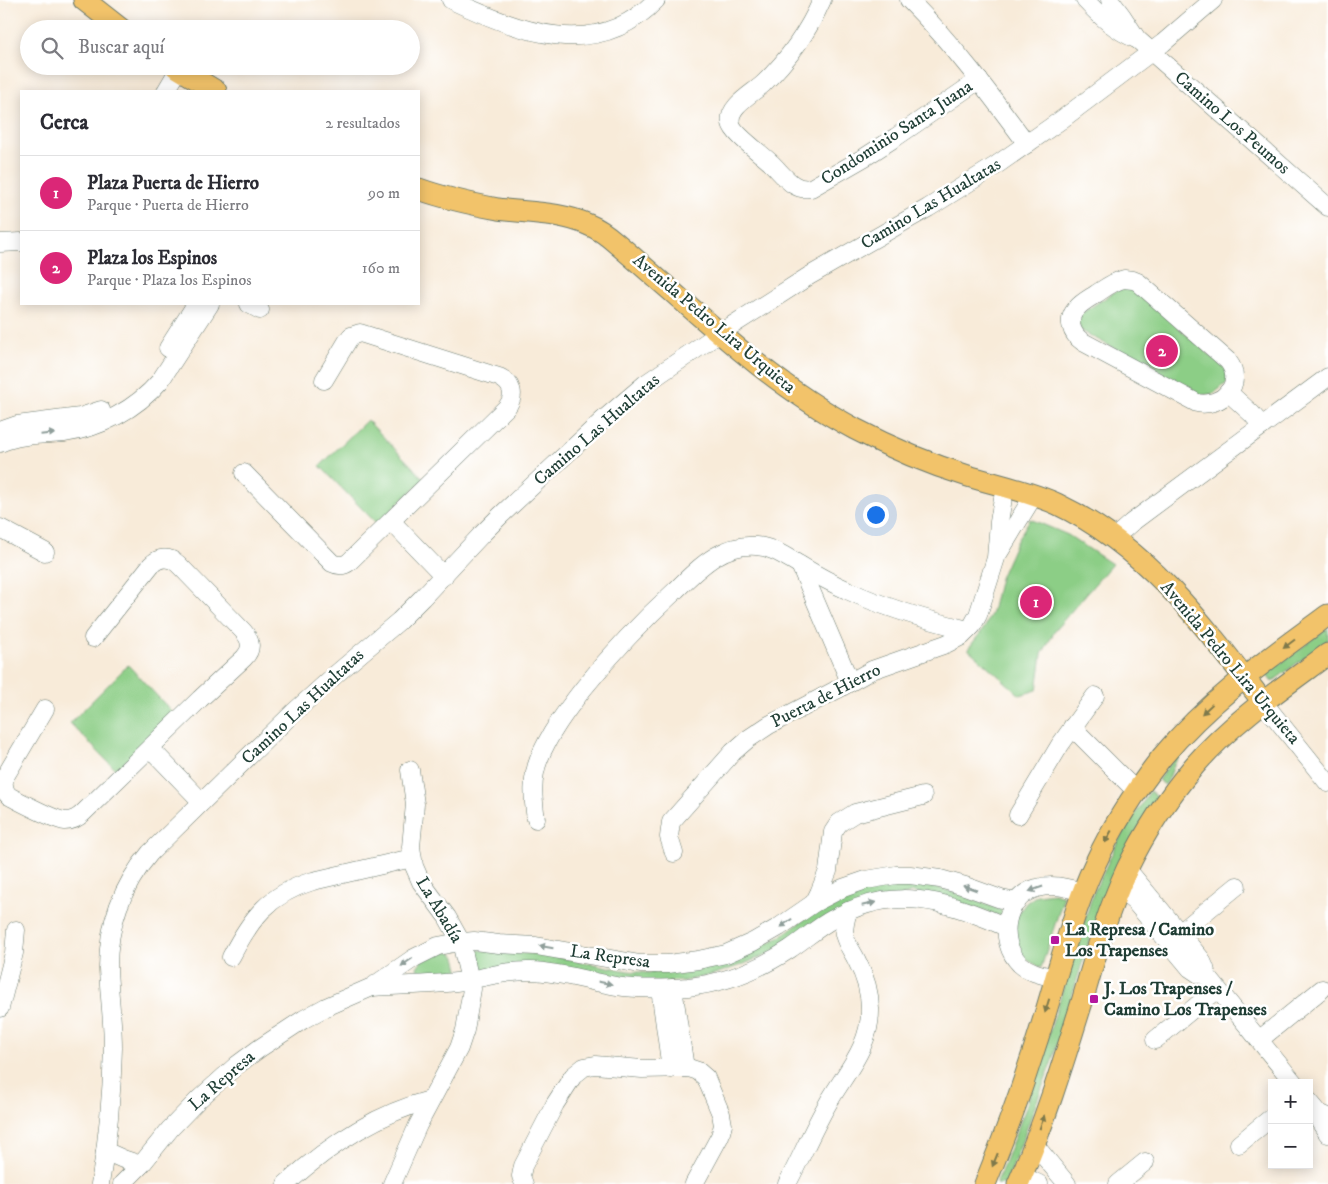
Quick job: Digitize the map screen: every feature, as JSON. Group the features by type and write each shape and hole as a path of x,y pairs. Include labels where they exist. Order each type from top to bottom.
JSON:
{"main road":[{"path":"84,0 110,20"},
{"path":"189,75 214,90"},
{"name":"Avenida Pedro Lira Urquieta","path":"420,189 478,205 566,217 590,225 615,242 720,333 788,387 828,414 902,452 935,465 1034,495 1078,515 1114,538 1169,587 1263,702"},
{"path":"985,1184 1024,1082 1083,892 1106,840 1136,792 1163,756 1181,736 1214,703 1244,677 1328,615"},
{"path":"1026,1181 1034,1144 1065,1054 1102,930 1117,890 1154,820 1183,780 1227,732 1263,702 1328,654"}],"street":[{"path":"451,0 513,26 542,34 581,36 616,27 644,11 656,0"},
{"name":"Condominio Santa Juana","path":"822,0 806,32 786,60 762,85 735,107 730,117 734,130 796,187 811,188 857,162 979,80"},
{"name":"Condominio Santa Juana","path":"909,0 942,34 1028,144"},
{"name":"Camino Los Peumos","path":"1085,0 1115,28 1137,39"},
{"name":"Camino Los Peumos","path":"1110,0 1137,39 1328,207"},
{"name":"Camino Las Hualtatas","path":"100,1184 105,1151 112,1070 108,967 111,935 127,885 159,843 294,712 399,621 494,522 626,399 720,333 809,276 928,208 1028,144 1163,43 1213,0"},
{"path":"166,90 174,75"},
{"path":"0,243 20,242"},
{"path":"1124,279 1138,282 1228,361 1232,366 1235,379 1228,392 1213,403 1202,404 1192,400 1078,339 1074,335 1071,324 1073,312 1116,281 1124,279"},
{"path":"0,431 17,425 70,419 86,415 106,408 129,395 154,370 195,305"},
{"path":"0,443 16,438 81,430 109,420 133,406 160,381 209,305"},
{"path":"244,473 332,563 343,565 349,562 391,521 507,407 512,399 512,389 507,382 499,377 360,332 351,336 348,340 324,380"},
{"path":"1114,538 1131,523 1328,377"},
{"path":"1228,392 1262,426"},
{"name":"Puerta de Hierro","path":"674,853 669,837 672,822 733,752 748,739 769,725 872,670 946,644 962,636 968,630 978,616 996,558 1005,486"},
{"name":"Puerta de Hierro","path":"996,558 1034,495"},
{"path":"391,521 444,576"},
{"path":"0,528 45,552"},
{"path":"536,819 533,794 535,773 552,732 569,707 594,675 639,625 715,556 736,547 764,547 780,553 820,577 864,598 913,615 968,630"},
{"path":"45,709 6,774 3,784 6,793 10,796 60,820 71,820 80,816 247,655 250,648 249,639 243,631 178,564 165,558 155,561 151,565 93,638"},
{"path":"800,565 850,682"},
{"path":"1018,815 1053,755 1095,696"},
{"name":"Avenida Pedro Lira Urquieta","path":"1263,702 1328,782"},
{"path":"1072,727 1136,792"},
{"path":"150,748 202,802"},
{"name":"La Abadía","path":"392,1184 430,1100 455,1057 462,1040 472,994 461,942 447,917 416,874 411,847 415,804 410,770"},
{"path":"814,903 828,871 833,832 836,826 856,814 923,796"},
{"path":"231,958 240,938 250,923 281,895 302,885 412,858"},
{"path":"1127,869 1174,938 1190,968 1212,983 1291,1079"},
{"path":"828,871 847,882 856,883"},
{"name":"La Represa","path":"122,1184 141,1165 187,1111 237,1065 304,1019 372,987 422,953 446,944 474,941 536,946 624,962 668,964 726,954 766,935 814,903 843,888 880,877 896,875 925,876 952,882 1001,899 1017,902"},
{"path":"1056,978 1037,974 1026,969 1016,958 1007,936 1008,916 1024,894 1038,887 1057,886 1083,892"},
{"path":"1174,938 1237,886"},
{"path":"1117,890 1135,902 1174,938"},
{"name":"La Represa","path":"372,987 426,985 470,980 506,972 535,971 618,986 666,988 713,982 736,976 789,950 818,928 848,911 866,904 904,898 942,903 1006,927"},
{"path":"787,1184 827,1104 857,1058 868,1033 870,1009 868,988 846,941 844,927 848,911"},
{"path":"818,928 833,933 846,941"},
{"path":"0,1008 14,953 16,930"},
{"path":"1155,1040 1212,983"},
{"path":"666,988 678,1069"},
{"path":"1259,1040 1322,989"},
{"path":"524,1184 521,1171 526,1158 555,1104 578,1070 595,1064 642,1070 678,1069 698,1071 706,1078 724,1125 694,1184"},
{"path":"286,1184 313,1160 366,1125 394,1111 430,1100"},
{"path":"1319,1110 1320,1122 1328,1134"},
{"path":"1239,1144 1268,1120"},
{"path":"1034,1144 1067,1184"},
{"path":"105,1151 141,1165"},
{"path":"1118,1184 1145,1162"},
{"name":"La Represa","path":"131,1184 141,1165"}],"green space":[{"path":"1122,287 1133,288 1226,369 1227,383 1213,394 1201,395 1080,330 1078,319 1082,313"},
{"path":"367,420 424,479 377,524 320,466"},
{"path":"1030,519 1068,535 1112,564 1056,629 1042,654 1037,690 1020,695 968,649 985,627 992,612 1000,578 1016,542"},
{"path":"1328,628 1328,640 1272,682 1266,674"},
{"path":"128,665 175,715 116,770 70,723"},
{"path":"1235,699 1236,701 1220,714 1183,752 1175,763 1165,785 1158,780 1194,737"},
{"path":"1150,791 1157,797 1119,861 1102,899 1051,1064 1006,1184 996,1184 1025,1110 1093,894 1117,843"},
{"path":"888,884 931,886 1001,910 1002,913 1001,916 912,892 744,964 715,974 685,981 661,982 480,969 475,967 472,956 478,950 549,955 628,971 649,973 670,971 764,945 780,937 822,907 845,895 866,888"},
{"path":"1054,893 1064,896 1041,968 1021,956 1013,931 1017,915 1026,903 1037,895"},
{"path":"445,952 452,953 456,957 459,970 456,973 422,977 419,974 417,967 422,960"}],"place":[{"name":"Plaza los Espinos","path":"1162,351"},
{"name":"Plaza Puerta de Hierro","path":"1036,602"},
{"name":"La Represa / Camino Los Trapenses","path":"1055,940"},
{"name":"J. Los Trapenses / Camino Los Trapenses","path":"1094,999"}]}
